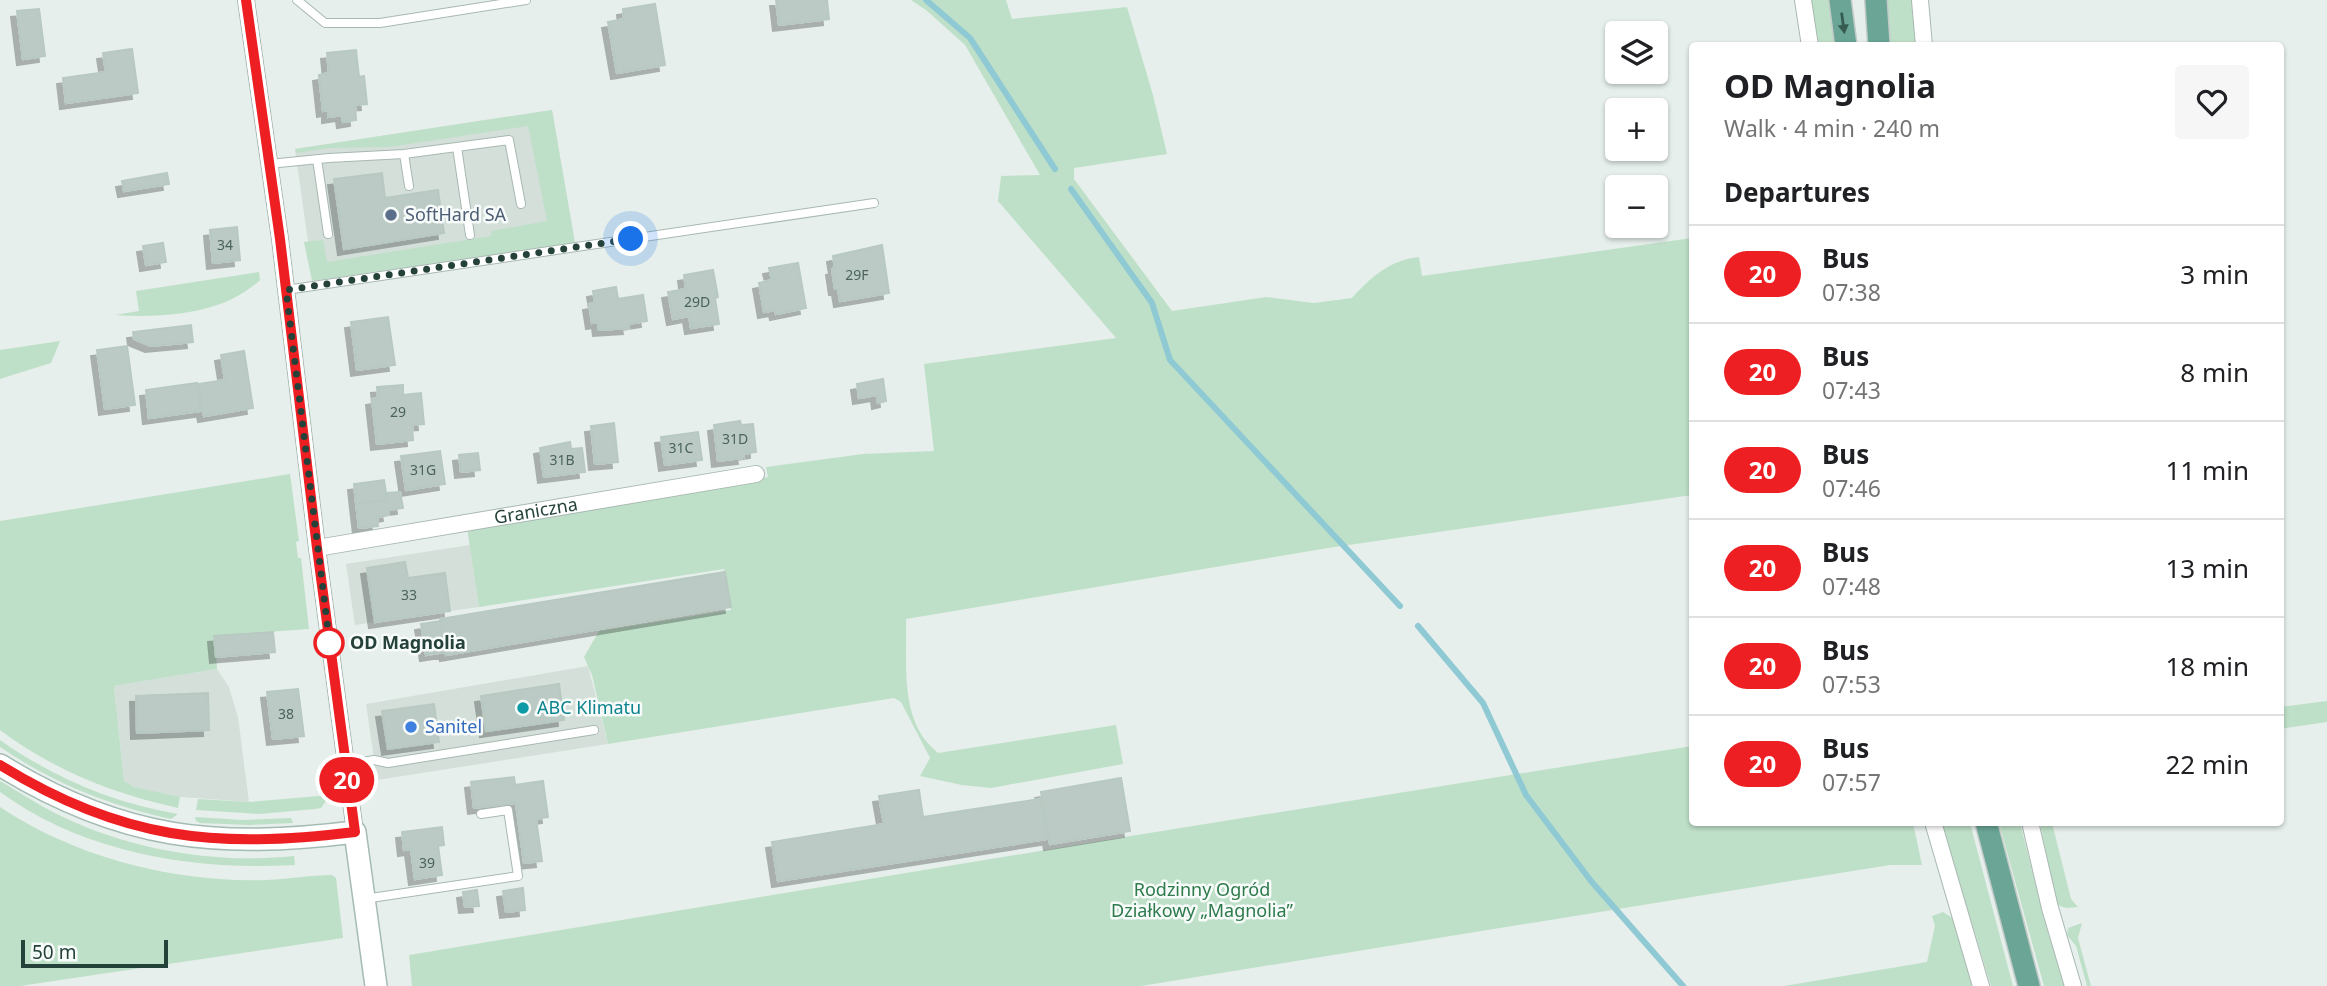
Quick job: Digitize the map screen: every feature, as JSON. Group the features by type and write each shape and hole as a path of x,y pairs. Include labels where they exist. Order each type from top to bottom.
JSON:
{"main road":[{"path":"1840,0 1845,42"},
{"path":"1876,0 1879,42"},
{"path":"1987,826 2029,986"}],"street":[{"path":"246,0 376,986"},
{"path":"1803,0 1810,42"},
{"path":"1920,0 1924,42"},
{"name":"Graniczna","path":"317,548 756,474"},
{"path":"0,765 62,801 98,815 166,834 251,840 355,832"},
{"path":"1934,826 1981,986"},
{"path":"2031,826 2050,908 2073,986"}],"lane":[{"path":"297,0 325,23 380,23 491,3 526,0"},
{"path":"269,164 404,155 509,140 521,204"},
{"path":"457,147 470,235"},
{"path":"404,155 409,186"},
{"path":"317,159 328,234"},
{"path":"286,290 874,203"},
{"path":"345,765 374,760 388,763 594,730"},
{"path":"364,899 518,876 508,810 481,814"}],"shaded area":[{"path":"552,110 573,232 330,272 310,256 295,149"},
{"path":"470,545 479,607 355,625 346,564"},
{"path":"588,666 608,744 377,780 366,704"},
{"path":"217,669 229,687 238,717 249,802 168,796 134,787 124,781 114,686"}],"green space":[{"path":"911,0 1006,0 1012,19 1127,7 1167,154 1074,168 1074,179 1172,311 1266,297 1314,303 1352,298 1366,283 1390,266 1419,257 1422,276 1689,238 1689,495 1328,548 906,619 907,680 911,710 923,737 938,753 1116,725 1123,764 991,788 920,776 930,758 901,702 894,698 608,744 592,675 584,657 599,631 731,610 724,569 479,607 467,528 768,477 766,467 863,454 934,451 924,364 1116,338 998,201 1001,176 1040,175 965,45"},
{"path":"1810,0 1830,0 1836,42 1817,42"},
{"path":"1886,0 1913,0 1916,42 1890,42"},
{"path":"552,110 575,243 312,281 304,242 323,240 327,262 491,236 491,231 547,221 528,126 389,147 329,148 296,153 295,149"},
{"path":"259,272 260,280 245,292 211,307 153,316 115,315 139,311 136,291"},
{"path":"60,341 51,363 0,379 0,350"},
{"path":"290,474 299,541 296,542 298,558 301,558 309,629 215,636 217,669 114,686 124,781 134,787 180,797 178,808 131,796 85,779 41,757 0,730 0,521"},
{"path":"2327,701 2327,722 2284,728 2284,706"},
{"path":"0,740 41,766 85,787 130,803 178,814 171,819 103,800 20,760 0,747"},
{"name":"Rodzinny Ogród Działkowy „Magnolia”","path":"1689,746 1689,826 1914,826 1922,865 1890,865 1141,986 412,986 409,955"},
{"path":"0,781 65,818 148,847 236,858 294,856 295,865 218,865 141,854 67,830 32,813 0,792"},
{"path":"330,795 321,808 315,809 259,814 196,810 198,799 249,802"},
{"path":"0,807 61,840 128,864 163,872 233,880 332,875 336,878 343,938 20,986 0,986"},
{"path":"195,817 243,820 291,818 293,823 200,823"},
{"path":"1942,826 1971,826 2013,986 1991,986"},
{"path":"2000,826 2021,826 2048,933 2065,986 2044,986"},
{"path":"2041,826 2053,826 2071,899 2078,907 2066,908 2057,905"},
{"path":"1943,912 1954,919 1973,986 1784,986 1927,962 1935,926 1932,916"},
{"path":"2082,923 2078,938 2091,986 2087,986 2076,946 2067,935 2068,928"}],"building":[{"path":"776,0 827,0 829,19 779,25"},
{"path":"655,4 665,65 617,73 608,22 624,19 623,9"},
{"path":"39,9 45,56 23,59 17,11"},
{"path":"132,49 138,93 66,103 63,78 106,72 103,53"},
{"path":"356,50 359,77 364,76 367,104 355,105 356,120 343,122 342,115 328,117 328,110 323,111 319,75 329,73 327,53"},
{"path":"167,173 169,184 124,191 122,181"},
{"name":"SoftHard SA","path":"382,173 385,198 438,190 444,233 344,249 334,179"},
{"path":"237,227 240,260 213,263 210,230"},
{"path":"163,243 166,262 146,265 143,246"},
{"path":"882,245 889,293 840,301 838,289 835,289 833,256"},
{"path":"798,263 806,308 776,314 775,310 764,312 759,283 772,280 769,268"},
{"path":"713,270 719,324 691,328 689,316 673,319 668,292 686,289 684,275"},
{"path":"616,287 618,299 643,295 647,321 628,324 629,328 599,330 598,322 592,323 589,304 595,303 593,291"},
{"path":"388,317 395,365 357,370 351,322"},
{"path":"191,325 193,342 151,346 134,339 133,332"},
{"path":"127,346 135,405 105,409 97,350"},
{"path":"244,351 253,408 204,416 198,384 225,380 221,355"},
{"path":"883,379 886,401 878,403 877,395 859,398 857,384"},
{"path":"197,383 201,411 149,418 146,390"},
{"path":"403,385 403,395 421,393 424,424 412,425 413,440 377,444 372,399 378,398 377,387"},
{"path":"740,421 741,425 753,424 756,452 743,454 744,458 718,461 714,425"},
{"path":"614,423 618,462 595,464 591,426"},
{"path":"698,432 702,460 665,465 661,437"},
{"path":"570,442 571,449 582,448 585,472 544,477 540,448"},
{"path":"440,451 445,484 406,490 401,456"},
{"path":"478,453 480,470 461,472 459,455"},
{"path":"384,480 387,500 356,503 354,484"},
{"path":"400,492 403,508 388,510 389,515 377,517 378,526 359,528 356,503 387,500 387,493"},
{"path":"405,562 408,578 445,573 450,611 375,622 367,568"},
{"path":"725,572 731,607 446,655 440,619"},
{"path":"441,621 446,652 426,655 421,624"},
{"path":"273,632 275,652 216,657 214,636"},
{"name":"ABC Klimatu","path":"559,684 564,720 486,731 481,696"},
{"path":"298,689 304,736 273,739 267,692"},
{"path":"208,693 209,730 137,733 136,696"},
{"name":"Sanitel","path":"434,704 439,742 388,749 382,711"},
{"path":"514,777 515,785 543,781 548,817 536,819 542,861 524,863 516,803 474,808 471,782"},
{"path":"1121,778 1130,831 1050,844 1041,792"},
{"path":"919,790 923,817 1040,799 1047,839 778,881 772,842 884,824 879,796"},
{"path":"442,827 444,845 438,846 442,875 415,879 411,849 404,850 402,832"},
{"path":"523,888 525,910 506,912 503,891"},
{"path":"477,890 479,906 465,907 463,892"}],"waterway":[{"path":"926,0 970,38 1055,169"},
{"path":"1071,189 1152,303 1170,360 1400,606"},
{"path":"1418,626 1483,703 1526,795 1591,881 1683,986"}],"bus line":[{"name":"20","path":"0,765 62,801 98,815 166,834 271,840 355,832 280,239 246,0"}],"place":[{"name":"SoftHard SA","path":"391,215"},
{"name":"OD Magnolia","path":"329,643"},
{"name":"ABC Klimatu","path":"523,708"},
{"name":"Sanitel","path":"411,727"}],"route":[{"path":"329,643 330,646 286,290 631,239"}]}
